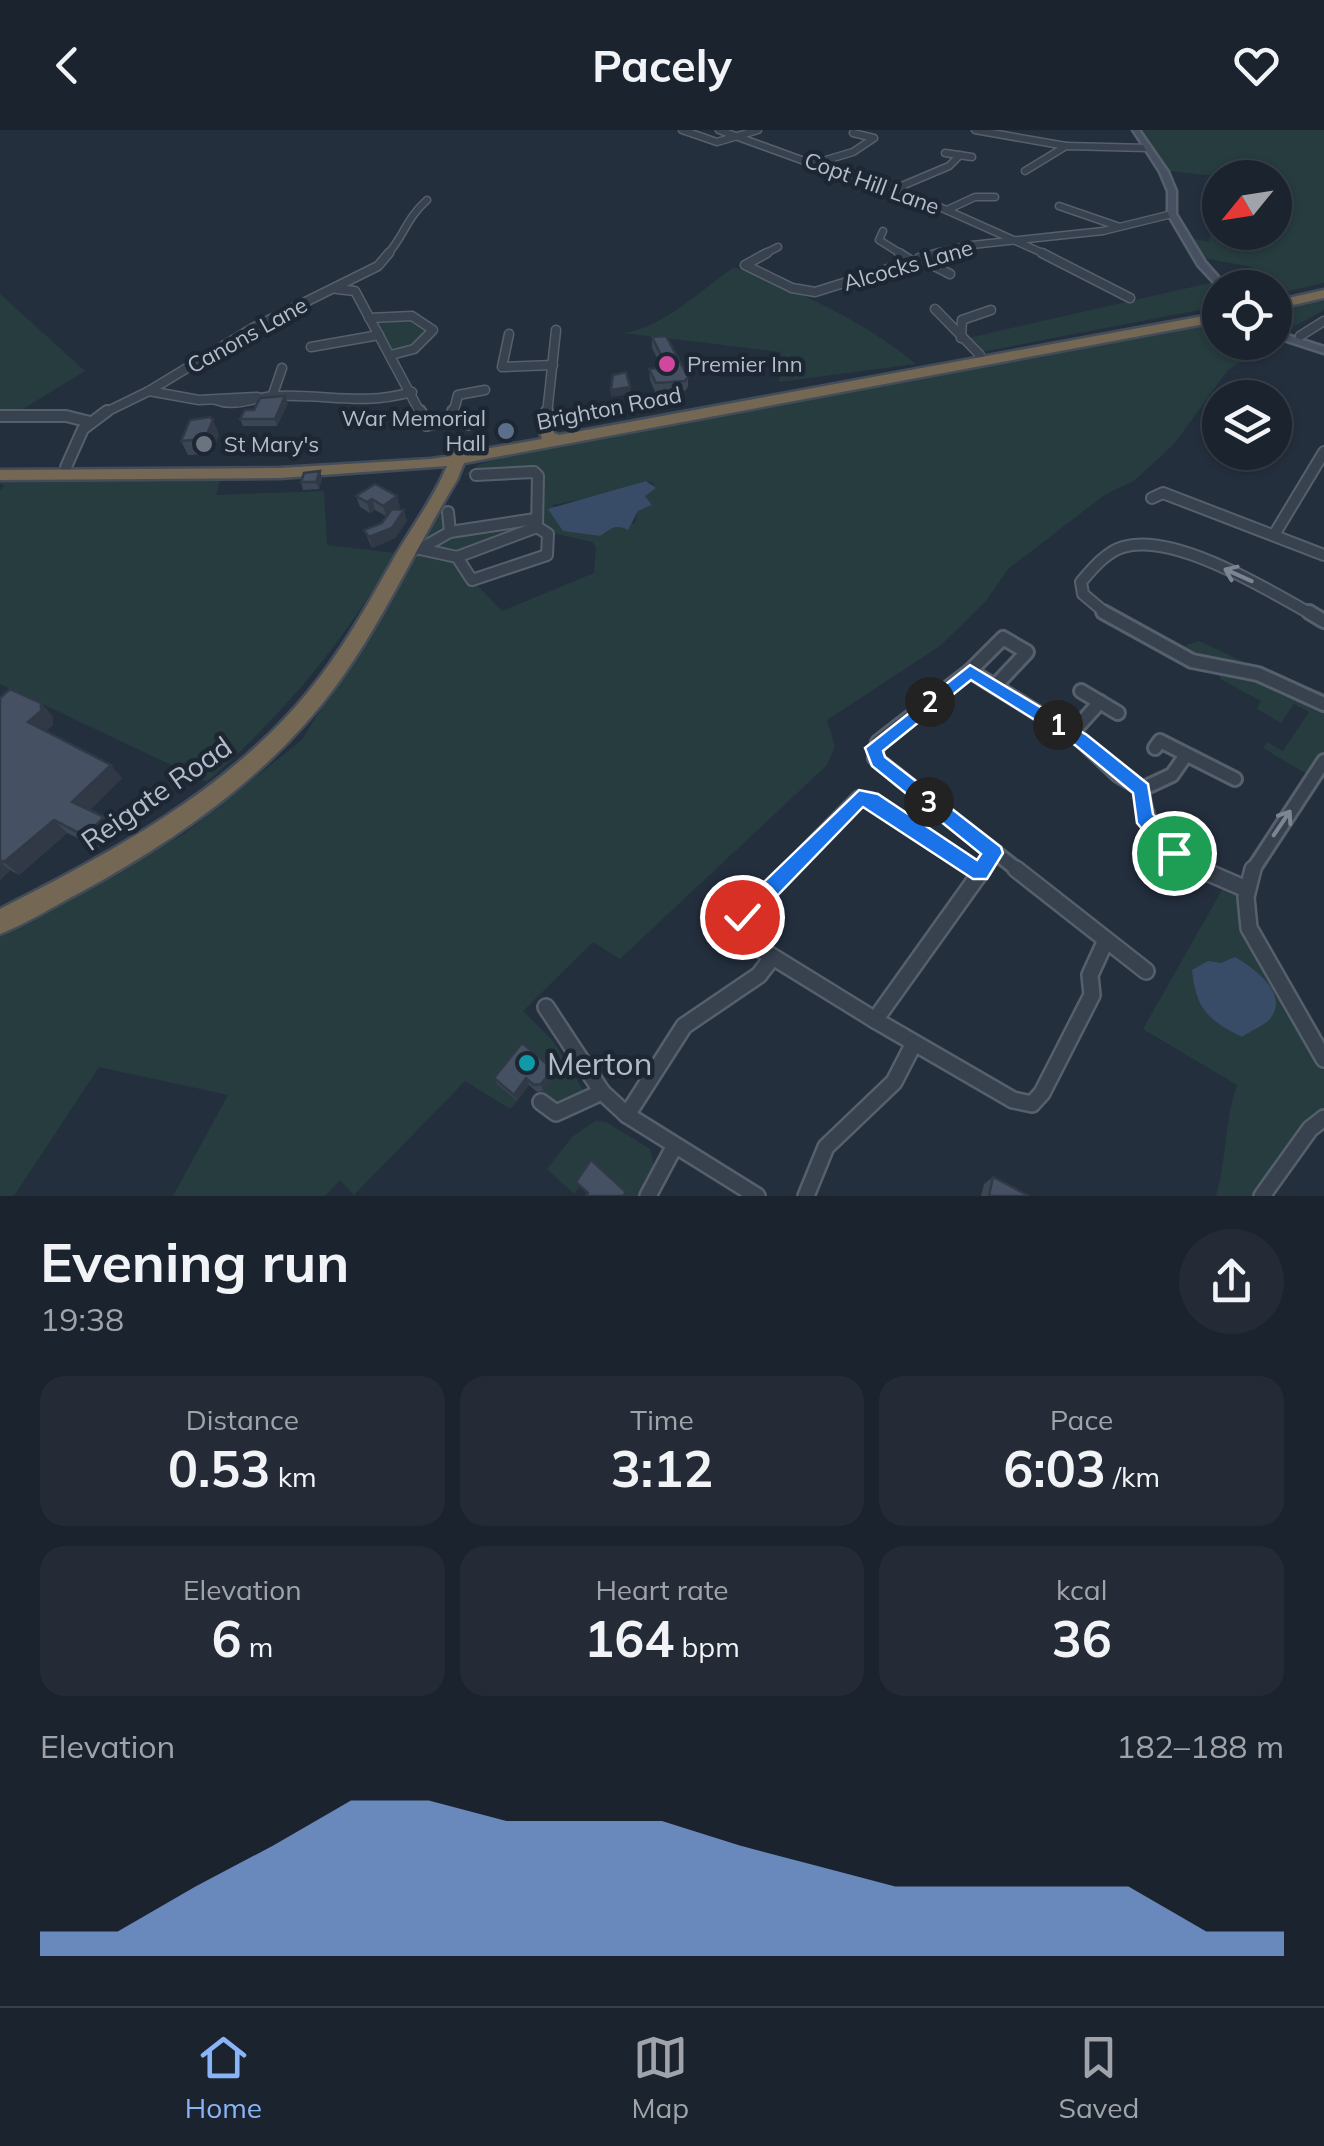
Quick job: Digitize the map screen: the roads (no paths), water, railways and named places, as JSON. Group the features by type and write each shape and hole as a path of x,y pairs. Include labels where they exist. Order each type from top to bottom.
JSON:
{"highway":[{"path":"1292,298 1324,291"},
{"name":"Brighton Road","path":"0,466 63,471 280,472 432,464 456,454 556,432 1202,318"},
{"name":"Brighton Road","path":"0,475 507,451 556,432 1202,318"},
{"path":"432,464 445,468 449,480 507,451"},
{"name":"Reigate Road","path":"0,922 126,858 192,812 261,756 315,699 414,550 449,480 456,454"}],"street":[{"path":"682,130 717,142 758,130"},
{"name":"Copt Hill Lane","path":"719,130 898,188 1017,240 1130,298"},
{"path":"975,130 1066,146 1148,148"},
{"path":"1136,130 1172,191 1172,214 1207,270"},
{"path":"816,163 853,152 874,138 852,134"},
{"path":"1025,171 1066,146"},
{"path":"946,153 972,157"},
{"path":"898,188 950,166 960,155"},
{"path":"946,210 975,197 996,197"},
{"name":"Canons Lane","path":"90,422 232,339 347,283 389,257 408,220 427,200"},
{"path":"1059,206 1122,227"},
{"name":"Alcocks Lane","path":"778,247 746,265 756,274 806,292 915,259 1017,240 1122,227 1172,214"},
{"path":"883,231 878,240 950,274"},
{"path":"347,283 355,290 427,424 451,420 468,424"},
{"path":"333,288 355,290"},
{"path":"934,309 980,355"},
{"path":"961,338 962,320 991,310"},
{"path":"369,318 409,314 426,320 433,330 414,348 391,355"},
{"path":"1300,336 1324,321"},
{"path":"556,330 556,432"},
{"path":"509,334 502,367 553,365"},
{"path":"310,347 339,346 379,335"},
{"path":"1292,340 1324,350"},
{"path":"272,396 282,368"},
{"path":"149,390 232,406 259,397 306,395 348,402 412,392"},
{"path":"451,420 458,395 485,390"},
{"path":"0,416 66,416 90,422"},
{"path":"63,471 90,422"},
{"path":"1274,534 1324,452"},
{"path":"457,557 472,580 547,555 550,549 548,534 536,523 538,476 534,472 476,475"},
{"path":"1152,498 1163,493 1324,554"},
{"path":"448,512 450,532"},
{"path":"414,550 457,557 514,529 536,523"},
{"path":"414,550 450,532 514,529"},
{"path":"1324,621 1239,575 1198,558 1145,544 1122,547 1081,582 1083,594 1097,609 1192,661 1258,674 1324,704"},
{"path":"995,686 1027,652 1003,638 970,671 878,742 874,753 884,766 1146,971"},
{"path":"970,671 1070,734 1142,790 1144,817 1164,845 1198,870 1246,889"},
{"path":"1081,691 1118,713"},
{"path":"1070,734 1100,702"},
{"path":"1155,748 1160,741 1235,779"},
{"path":"1142,790 1172,775 1186,756"},
{"path":"1324,761 1254,864 1246,889 1249,928 1324,1058"},
{"path":"980,872 871,800 859,798 742,917 740,928 746,940 772,958 913,1045 1013,1100 1032,1104 1042,1093 1092,995 1090,976 1106,940"},
{"path":"875,1020 994,853"},
{"path":"628,1115 684,1026 759,975 772,958"},
{"path":"546,1007 602,1092 674,1148 757,1196"},
{"path":"806,1196 826,1147 894,1082 913,1045"},
{"path":"541,1102 556,1114 602,1092"},
{"path":"1262,1196 1310,1129 1324,1118"},
{"path":"648,1196 674,1148"}],"water":[{"path":"646,481 656,488 645,496 652,505 638,511 628,530 616,527 600,536 563,531 548,509"},
{"path":"1235,957 1267,982 1276,1001 1269,1020 1242,1037 1206,1012 1197,995 1192,970 1208,961 1221,963"}],"place":[{"name":"Premier Inn","path":"667,364"},
{"name":"War Memorial Hall","path":"506,431"},
{"name":"St Mary's","path":"204,444"},
{"name":"Merton","path":"527,1063"}]}
